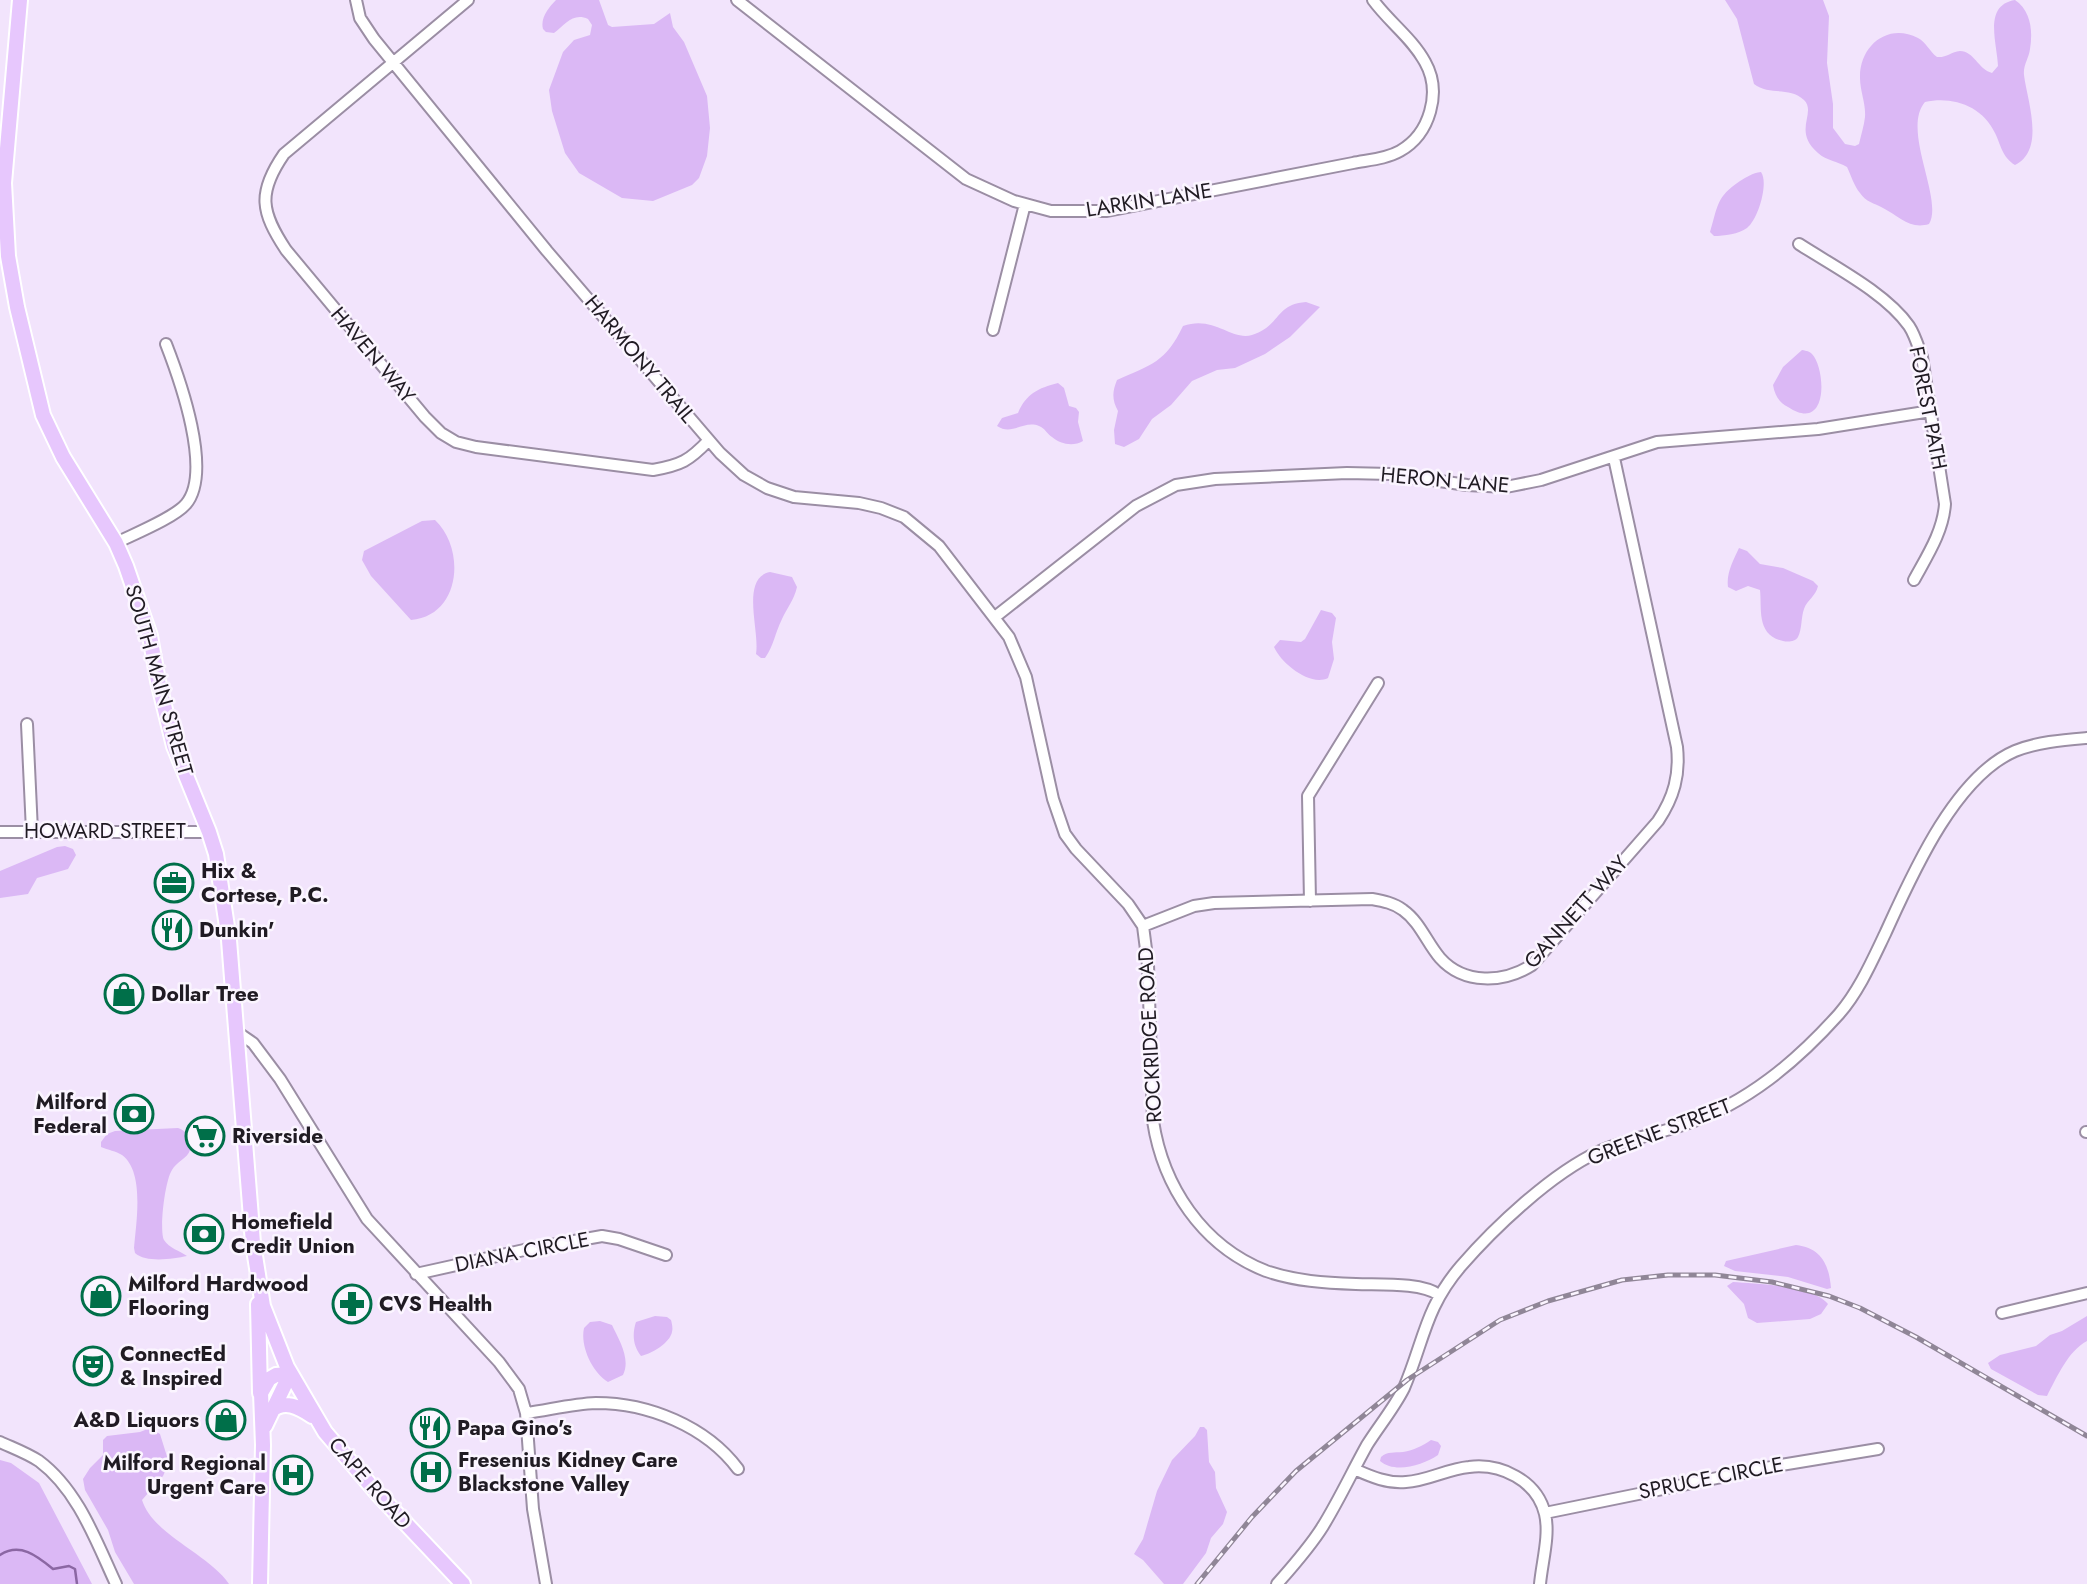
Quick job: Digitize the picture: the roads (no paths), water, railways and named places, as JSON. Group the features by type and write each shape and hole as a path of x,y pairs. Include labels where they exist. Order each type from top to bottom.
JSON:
{"main road":[{"name":"SOUTH MAIN STREET","path":"21,2 10,88 4,183 6,237 17,307 33,383 43,415 63,457 116,543 150,636 174,746 209,832 223,896 259,1289 271,1329 290,1374"},
{"path":"259,1289 262,1439 260,1584"},
{"path":"260,1399 263,1386 269,1378 290,1374"},
{"path":"262,1439 270,1412 290,1374"},
{"name":"CAPE ROAD","path":"290,1374 318,1421 377,1493 463,1584"},
{"path":"270,1412 277,1406 290,1405 318,1421"}],"street":[{"name":"HARMONY TRAIL","path":"356,0 360,18 374,39 547,251 709,440 744,475 767,488 794,497 859,503 904,517 939,547 995,617"},
{"path":"394,63 468,0"},
{"name":"LARKIN LANE","path":"737,0 923,148 966,178 989,191 1051,211 1107,211 1388,156 1401,150 1417,135 1430,113 1430,74 1417,50 1373,0"},
{"name":"HAVEN WAY","path":"394,63 284,154 273,169 267,185 264,207 270,225 286,250 367,349 425,417 456,442 475,447 653,470 676,466 694,456 709,440"},
{"path":"993,330 1025,204"},
{"name":"FOREST PATH","path":"1799,244 1868,290 1902,317 1910,328 1922,357 1944,494 1944,512 1933,545 1914,580"},
{"path":"116,543 184,506 193,493 197,470 192,437 178,374 166,344"},
{"name":"HERON LANE","path":"995,617 1136,506 1176,485 1224,478 1347,473 1391,474 1477,486 1506,487 1541,480 1657,442 1818,429 1931,411"},
{"name":"GANNETT WAY","path":"1143,926 1204,904 1372,900 1392,904 1407,913 1441,959 1450,967 1469,976 1482,979 1507,977 1532,965 1662,815 1672,797 1679,765 1614,458"},
{"name":"ROCKRIDGE ROAD","path":"995,617 1009,637 1026,677 1053,799 1065,834 1128,904 1143,926 1148,965 1154,1129 1166,1172 1185,1206 1225,1248 1266,1270 1308,1281 1420,1288 1439,1295"},
{"path":"1310,901 1308,796 1378,683"},
{"path":"27,724 32,831"},
{"name":"GREENE STREET","path":"1277,1584 1322,1527 1402,1390 1439,1295 1476,1250 1539,1192 1573,1167 1611,1147 1715,1112 1742,1100 1767,1081 1813,1041 1848,1001 1872,962 1923,855 1955,803 1979,776 2014,752 2052,741 2087,738"},
{"name":"HOWARD STREET","path":"0,832 209,832"},
{"path":"237,1032 253,1043 280,1079 366,1219 505,1368 522,1394 526,1413 533,1509 546,1584"},
{"name":"DIANA CIRCLE","path":"416,1274 602,1236 620,1238 666,1255"},
{"path":"2002,1313 2087,1293"},
{"path":"526,1413 596,1403 652,1411 677,1421 708,1440 738,1469"},
{"path":"0,1442 39,1462 64,1485 84,1517 116,1584"},
{"name":"SPRUCE CIRCLE","path":"1545,1513 1781,1465 1878,1449"},
{"path":"1354,1469 1382,1480 1406,1482 1472,1466 1489,1466 1516,1476 1528,1486 1545,1513 1546,1530 1540,1584"}],"waterway":[{"path":"0,1555 7,1551 21,1550 34,1555 53,1569 69,1566 75,1569 77,1584"}],"railway":[{"path":"1197,1584 1252,1517 1296,1471 1407,1380 1500,1320 1548,1301 1622,1280 1668,1275 1715,1275 1772,1282 1829,1296 1860,1308 1916,1337 2087,1436"}],"place":[{"name":"Hix & Cortese, P.C.","path":"174,883"},
{"name":"Dunkin'","path":"172,930"},
{"name":"Dollar Tree","path":"124,994"},
{"name":"Milford Federal","path":"134,1114"},
{"name":"Riverside","path":"205,1136"},
{"name":"Homefield Credit Union","path":"204,1234"},
{"name":"Milford Hardwood Flooring","path":"101,1296"},
{"name":"CVS Health","path":"352,1304"},
{"name":"ConnectEd & Inspired","path":"93,1366"},
{"name":"A&D Liquors","path":"226,1420"},
{"name":"Papa Gino's","path":"430,1428"},
{"name":"Fresenius Kidney Care Blackstone Valley","path":"431,1472"},
{"name":"Milford Regional Urgent Care","path":"293,1475"}]}
